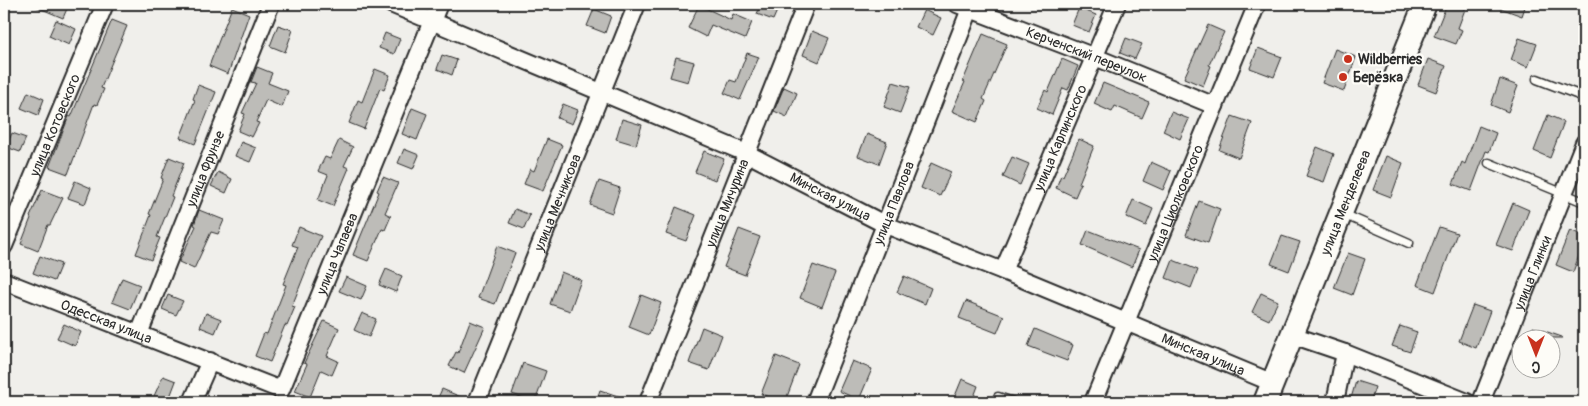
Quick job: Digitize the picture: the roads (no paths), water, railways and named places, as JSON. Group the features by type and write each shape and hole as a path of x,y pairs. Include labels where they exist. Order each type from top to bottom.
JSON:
{"street":[{"name":"улица Котовского","path":"4,246 105,4"},
{"name":"улица Фрунзе","path":"139,334 271,4"},
{"name":"Минская улица","path":"391,4 746,153 886,225 1003,271 1126,323 1269,392"},
{"name":"улица Чапаева","path":"210,361 281,390 439,4"},
{"name":"улица Мечникова","path":"477,402 637,4"},
{"name":"улица Мичурина","path":"648,402 806,4"},
{"name":"улица Карпинского","path":"1003,271 1117,4"},
{"name":"улица Циолковского","path":"1093,402 1257,4"},
{"name":"улица Менделеева","path":"1269,392 1425,4"},
{"name":"Керченский переулок","path":"966,5 1215,106"},
{"name":"улица Павлова","path":"816,402 886,225 966,5"},
{"name":"улица Глинки","path":"1481,402 1584,143"},
{"name":"Одесская улица","path":"4,281 210,361"},
{"path":"1292,334 1467,402"},
{"path":"1335,402 1345,353"},
{"path":"192,402 210,361"}],"lane":[{"path":"1537,78 1584,97"},
{"path":"1489,163 1584,202"},
{"path":"1341,213 1409,243"},
{"path":"998,397 1012,402"}],"place":[{"name":"Wildberries","path":"1348,59"},
{"name":"Берёзка","path":"1343,77"}]}
